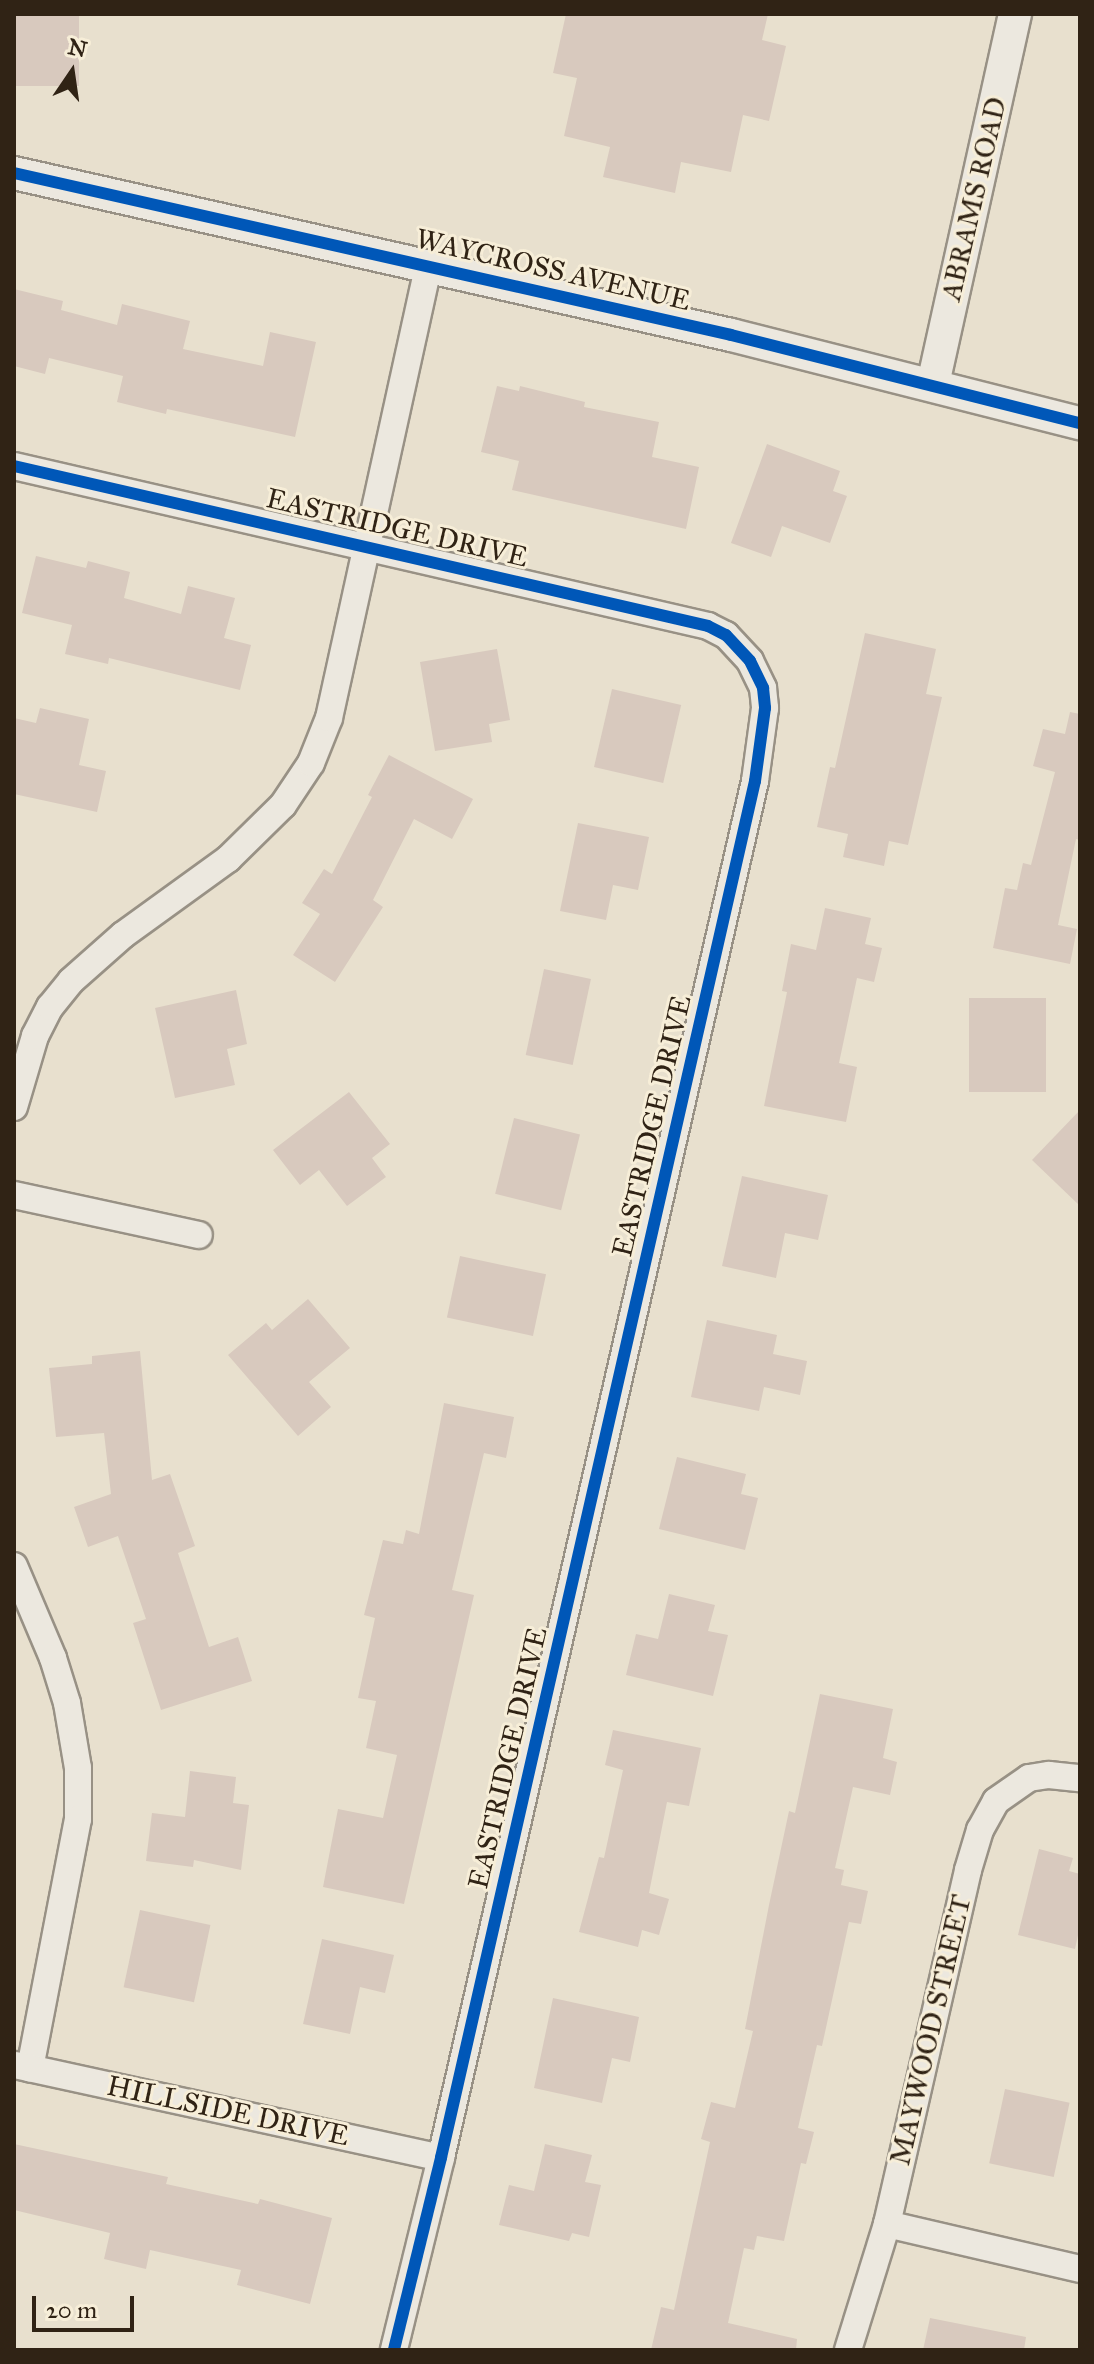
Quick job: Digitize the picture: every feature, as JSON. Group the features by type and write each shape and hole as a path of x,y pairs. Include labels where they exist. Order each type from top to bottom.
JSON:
{"street":[{"name":"ABRAMS ROAD","path":"933,384 1015,14"},
{"name":"WAYCROSS AVENUE","path":"14,173 933,384 1080,423"},
{"path":"14,1107 35,1036 50,1007 71,981 123,935 228,859 283,805 311,763 329,718 428,266"},
{"name":"EASTRIDGE DRIVE","path":"14,466 368,545 617,607 708,626 726,635 750,661 763,688 765,708 755,781 441,2158 394,2350"},
{"path":"14,1195 199,1235"},
{"path":"14,1566 53,1658 67,1703 78,1768 78,1819 22,2067"},
{"name":"MAYWOOD STREET","path":"848,2350 887,2224 968,1870 980,1830 996,1801 1029,1778 1049,1775 1080,1778"},
{"name":"HILLSIDE DRIVE","path":"22,2067 441,2158"},
{"path":"887,2224 1080,2269"}],"building":[{"path":"14,14 79,14 79,86 14,86"},
{"path":"566,14 768,14 762,40 786,46 769,121 743,115 731,172 681,162 675,193 603,177 610,147 564,136 577,78 553,73"},
{"path":"14,289 63,301 61,310 117,325 122,304 190,321 183,349 263,366 270,332 316,342 295,437 167,409 166,414 117,402 123,376 49,358 45,374 14,366"},
{"path":"497,386 519,391 520,386 585,402 584,407 659,422 652,457 699,467 686,529 512,490 519,461 481,452"},
{"path":"767,444 840,471 833,491 847,496 830,543 782,526 771,557 731,543"},
{"path":"36,556 86,568 88,561 130,572 124,598 181,614 188,586 235,598 224,638 251,645 240,690 109,658 108,664 65,654 72,625 22,613"},
{"path":"865,633 936,649 926,694 942,697 908,845 889,841 884,866 843,857 848,834 817,827 830,767 835,768"},
{"path":"497,649 510,720 489,724 492,742 435,751 420,662"},
{"path":"612,689 681,705 663,783 594,767"},
{"path":"40,708 89,719 79,765 106,771 97,812 14,794 14,718 36,723"},
{"path":"1070,712 1080,714 1080,840 1076,839 1058,925 1077,929 1070,964 993,948 1005,888 1017,890 1023,863 1031,865 1055,772 1033,766 1043,729 1065,734"},
{"path":"389,755 473,799 452,839 414,819 373,900 383,907 335,982 293,955 320,914 302,903 324,869 332,874 372,797 368,795"},
{"path":"578,823 649,837 638,890 613,885 606,920 560,911"},
{"path":"825,908 871,918 865,944 882,948 874,982 857,978 839,1063 857,1067 846,1122 764,1106 787,992 782,991 791,944 816,950"},
{"path":"544,969 591,979 573,1065 526,1055"},
{"path":"236,990 247,1044 227,1049 235,1085 175,1098 155,1008"},
{"path":"969,998 1046,998 1046,1092 969,1092"},
{"path":"349,1092 390,1144 372,1158 386,1177 347,1206 319,1170 300,1185 273,1150"},
{"path":"1080,1110 1080,1206 1032,1160"},
{"path":"514,1118 580,1134 561,1210 495,1194"},
{"path":"742,1176 828,1195 818,1240 785,1233 776,1278 722,1266"},
{"path":"460,1256 546,1274 533,1336 447,1318"},
{"path":"308,1299 350,1348 309,1382 331,1407 298,1436 228,1355 266,1323 272,1330"},
{"path":"707,1320 777,1335 773,1354 807,1361 800,1395 764,1387 759,1411 691,1397"},
{"path":"140,1351 152,1480 170,1474 195,1546 178,1553 209,1647 238,1637 252,1681 161,1710 133,1623 146,1619 118,1536 88,1547 74,1507 111,1494 104,1433 56,1437 49,1368 92,1364 92,1356"},
{"path":"444,1403 514,1417 506,1458 484,1453 452,1590 474,1595 404,1904 323,1887 338,1809 383,1818 397,1755 366,1748 376,1701 358,1698 375,1618 364,1615 383,1540 403,1544 406,1530 419,1534"},
{"path":"677,1457 746,1474 741,1494 758,1498 745,1550 659,1529"},
{"path":"669,1594 715,1605 708,1631 728,1635 713,1696 626,1675 636,1634 658,1639"},
{"path":"820,1694 893,1709 883,1758 897,1762 890,1795 853,1787 835,1868 844,1870 841,1885 868,1891 861,1924 849,1922 822,2046 817,2045 798,2128 814,2132 806,2164 801,2163 784,2241 757,2236 754,2250 744,2248 728,2323 797,2339 796,2350 651,2350 661,2307 674,2310 710,2142 701,2139 711,2102 735,2108 753,2031 745,2029 769,1905 789,1811 795,1813"},
{"path":"613,1730 701,1748 689,1806 667,1802 649,1893 669,1899 659,1935 642,1930 638,1947 579,1932 599,1857 604,1858 623,1770 605,1765"},
{"path":"190,1771 236,1777 233,1803 249,1805 241,1870 194,1860 193,1867 146,1861 152,1813 185,1817"},
{"path":"1039,1849 1073,1858 1069,1871 1080,1874 1080,1926 1075,1949 1018,1935"},
{"path":"140,1910 210,1925 194,2002 124,1987"},
{"path":"322,1939 394,1955 385,1993 360,1987 350,2034 303,2024"},
{"path":"553,1998 639,2017 630,2062 612,2058 602,2103 534,2088"},
{"path":"1005,2089 1070,2103 1054,2177 989,2163"},
{"path":"14,2144 168,2177 166,2184 258,2204 260,2199 332,2218 310,2304 237,2285 241,2270 150,2250 146,2269 104,2259 110,2233 14,2210"},
{"path":"545,2144 592,2155 585,2182 601,2185 589,2237 572,2233 569,2241 499,2225 509,2185 534,2191"},
{"path":"930,2318 1026,2337 1024,2350 923,2350"}],"cycle path":[{"path":"14,173 731,335 1080,423"},
{"path":"14,466 708,626 726,635 750,661 763,688 765,708 755,781 441,2158 394,2350"}]}
